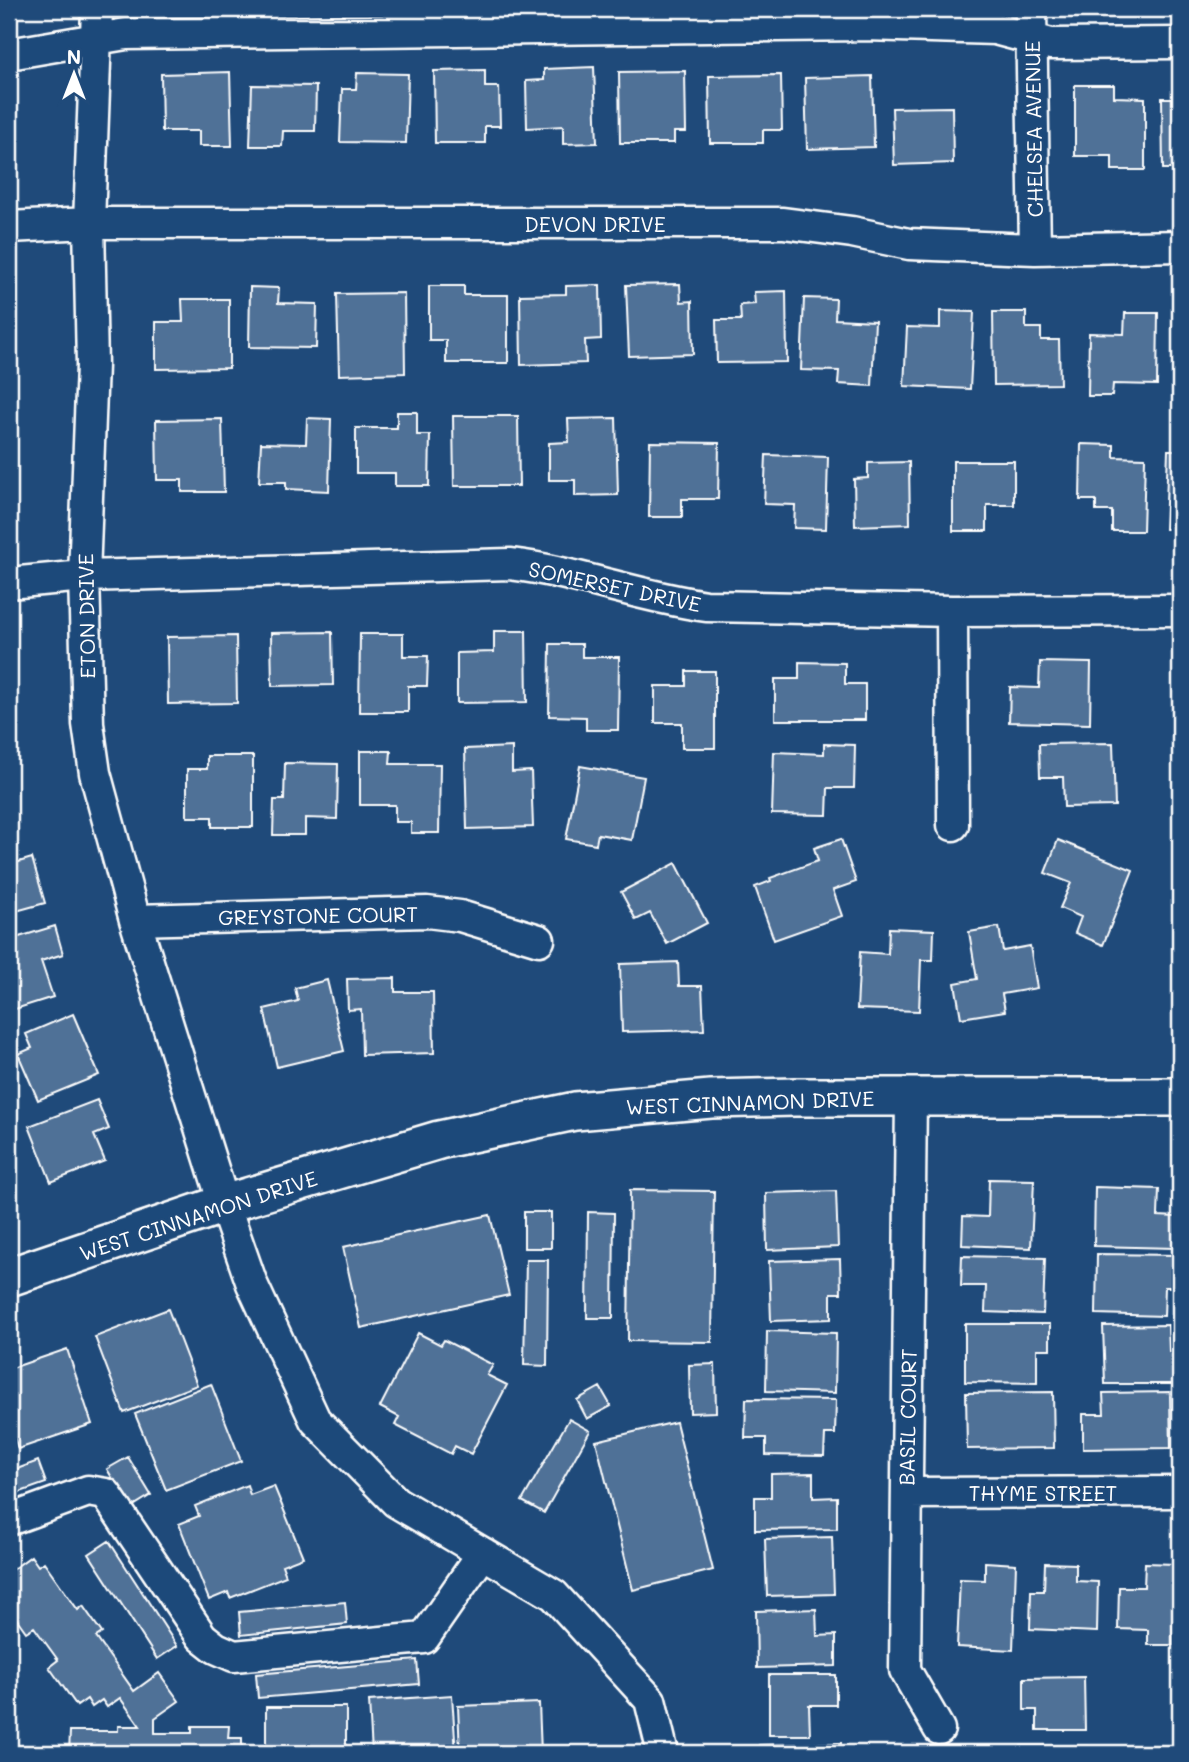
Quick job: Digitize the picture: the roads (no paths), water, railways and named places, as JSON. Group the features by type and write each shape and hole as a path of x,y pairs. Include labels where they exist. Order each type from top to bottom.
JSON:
{"main road":[{"name":"WEST CINNAMON DRIVE","path":"9,1277 224,1204 439,1140 575,1111 711,1099 911,1096 1180,1097"}],"street":[{"name":"ETON DRIVE","path":"97,9 89,223 92,365 84,576 88,724 95,773 135,920 224,1204 252,1284 315,1420 396,1502 554,1595 650,1700 663,1753"},
{"name":"CHELSEA AVENUE","path":"1031,9 1035,249"},
{"path":"9,54 47,50 126,34 866,25 995,29 1032,40 1069,45 1180,43"},
{"name":"DEVON DRIVE","path":"9,227 89,223 783,223 852,232 909,244 1035,249 1180,246"},
{"name":"SOMERSET DRIVE","path":"9,583 84,576 510,564 559,570 676,602 706,606 952,611 1180,610"},
{"path":"952,611 953,825"},
{"name":"GREYSTONE COURT","path":"135,920 417,911 460,916 539,940"},
{"name":"BASIL COURT","path":"911,1096 905,1670 939,1729"},
{"path":"9,1520 88,1491 106,1494 202,1637 216,1648 234,1656 424,1638 483,1553"},
{"name":"THYME STREET","path":"907,1493 1180,1492"}]}
